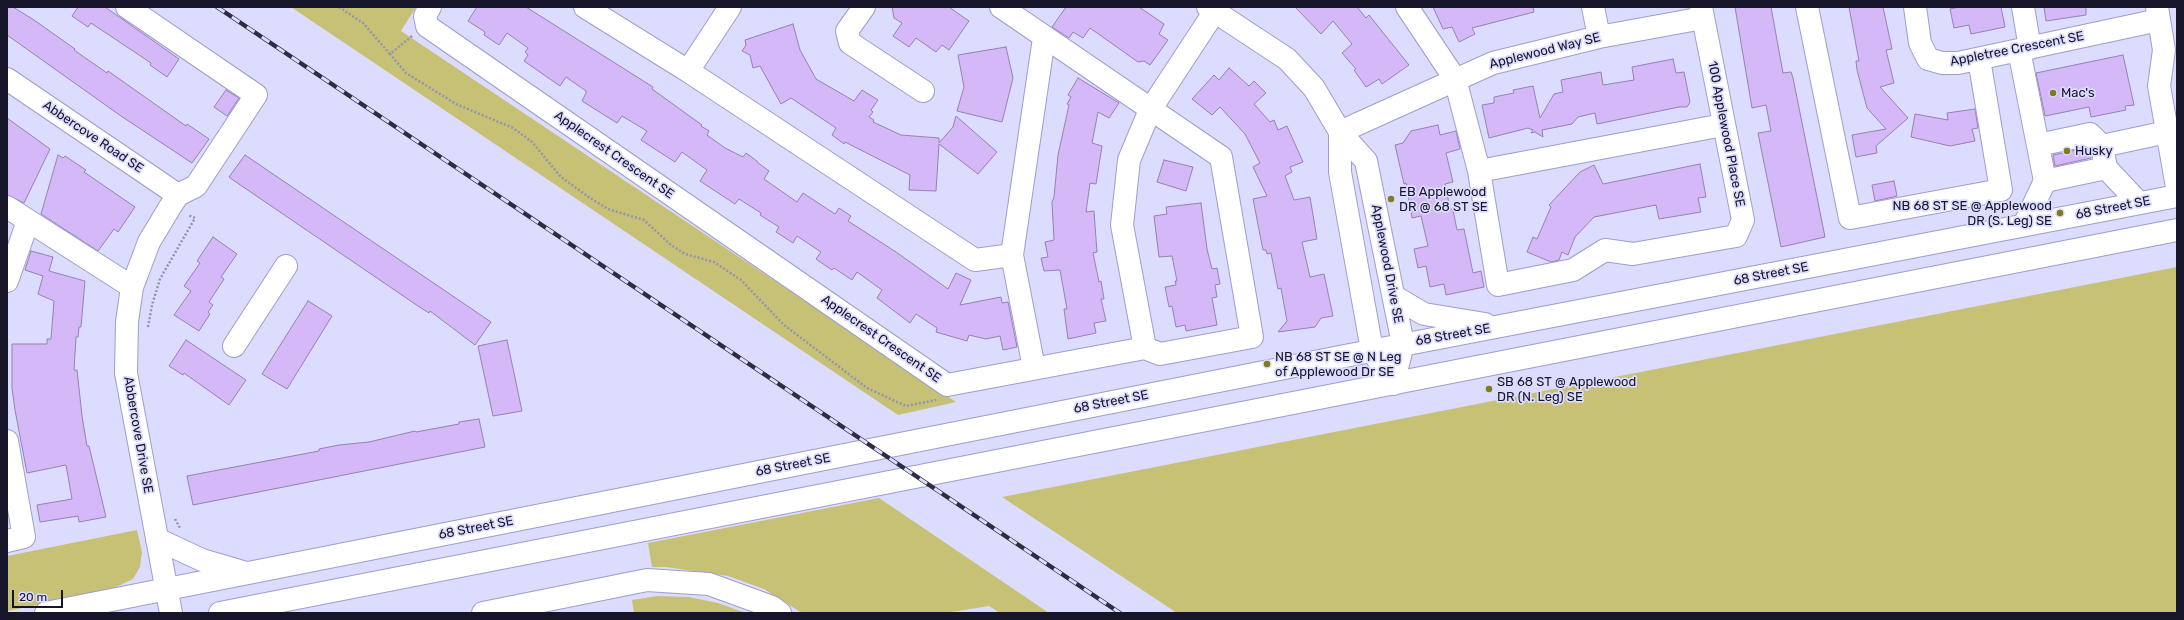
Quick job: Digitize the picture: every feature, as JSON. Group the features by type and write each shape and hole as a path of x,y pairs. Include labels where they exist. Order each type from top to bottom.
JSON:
{"main road":[{"path":"127,7 256,95 196,186 178,195"},
{"path":"585,7 688,72 974,260 1012,255"},
{"path":"688,72 730,7"},
{"path":"864,7 847,31 850,43 923,91"},
{"path":"1001,7 1150,110 1221,156 1252,337 1160,354 1145,348 1122,225 1129,160 1150,110 1211,9"},
{"path":"1408,7 1456,80 1479,171 1724,125"},
{"path":"1593,7 1599,37"},
{"path":"1807,7 1850,218 2001,190 1979,59"},
{"name":"Appletree Crescent SE","path":"1915,7 1920,43 1928,59 1947,63 1979,59 2024,49 2158,14"},
{"path":"2023,7 2024,49 2038,145 2045,181 2024,226"},
{"name":"Applewood Drive SE","path":"1211,9 1287,59 1314,88 1340,132 1366,161 1403,344 1393,384"},
{"name":"Applewood Way SE","path":"1340,132 1492,63 1702,13"},
{"name":"100 Applewood Place SE","path":"1479,171 1498,285 1573,270 1605,250 1633,254 1736,236 1744,220 1702,13"},
{"path":"2158,14 2171,58 2159,86 2177,187"},
{"name":"Applecrest Crescent SE","path":"429,17 947,385 1145,348"},
{"path":"1034,368 1012,255 1044,38"},
{"name":"Abbercove Road SE","path":"7,79 178,195"},
{"path":"1340,132 1340,172 1372,350 1393,384"},
{"path":"2102,146 2167,132"},
{"path":"2038,145 2090,134 2102,146 2106,168 2139,203"},
{"path":"2045,181 2106,168"},
{"name":"Abbercove Drive SE","path":"171,613 126,373 128,322 132,287 149,242 178,195"},
{"name":"68 Street SE","path":"46,613 1372,350 1500,327 2177,196"},
{"path":"7,207 132,287"},
{"path":"7,281 28,221"},
{"path":"220,613 2177,230"},
{"path":"234,346 286,266"},
{"path":"1394,297 1424,314 1500,327"},
{"path":"7,441 24,538 7,541"},
{"path":"157,539 202,560 248,573"},
{"path":"495,612 647,580 708,584 772,607 780,613"}],"path":[{"path":"339,7 363,23 406,73 456,104 514,128 532,142 561,177 602,205 608,209 644,220 671,245 685,254 714,262 741,280 784,325 867,388 906,406 935,400 947,385"},
{"path":"390,54 429,17"},
{"path":"146,335 152,305 160,279 195,218 187,215"},
{"path":"173,513 175,520 183,531"}],"shaded area":[{"path":"291,7 416,7 401,31 956,402 898,415"},
{"path":"2177,267 2177,613 1177,613 1002,497"},
{"path":"879,498 1049,613 1000,613 989,606 945,613 802,613 764,589 728,576 666,567 652,567 648,543"},
{"path":"137,530 142,552 140,567 133,579 105,592 7,611 7,556"},
{"path":"657,596 689,597 718,603 746,613 634,613 632,600"}],"building":[{"path":"7,7 13,7 34,20 107,73 108,71 186,126 187,124 209,139 192,163 121,116 7,35"},
{"path":"78,7 105,7 179,59 167,77 150,65 151,63 91,23 88,27 72,16"},
{"path":"477,7 526,7 653,87 652,89 702,125 701,126 709,131 707,135 725,148 743,157 746,153 769,171 764,179 797,202 803,193 835,214 839,208 851,216 848,221 896,252 948,289 956,273 971,280 960,305 1001,297 1002,303 1008,302 1017,347 1003,350 1000,336 986,339 969,335 967,341 936,332 937,328 916,314 910,323 877,298 882,290 857,272 852,280 834,268 832,270 816,259 821,252 797,236 793,243 776,232 779,227 760,215 761,213 739,199 735,204 700,181 707,170 682,152 675,162 641,140 647,131 622,116 617,123 582,101 586,91 566,77 560,86 524,61 528,55 525,52 528,48 507,33 499,45 484,35 485,32 468,21"},
{"path":"892,7 949,7 969,21 949,50 942,45 936,52 916,38 909,47 893,36 902,23 894,18"},
{"path":"1066,7 1139,7 1164,24 1159,34 1168,40 1150,65 1144,61 1138,62 1090,28 1083,38 1073,32 1069,38 1052,27"},
{"path":"1295,7 1357,7 1366,18 1369,15 1409,65 1382,84 1379,79 1366,87 1354,70 1356,69 1342,53 1352,44 1333,21 1321,34"},
{"path":"1433,7 1533,7 1534,12 1472,28 1475,34 1459,42 1452,27 1443,29"},
{"path":"1735,7 1771,7 1783,73 1791,72 1793,78 1825,237 1781,247 1758,133 1771,131 1766,105 1752,108"},
{"path":"1849,7 1883,7 1892,49 1886,50 1894,83 1880,87 1908,118 1876,146 1877,153 1856,157 1852,135 1886,129 1867,108 1857,70 1856,61 1859,61"},
{"path":"1959,7 2001,7 2005,27 1971,34 1969,25 1954,28 1950,9"},
{"path":"2044,7 2086,7 2086,15 2046,21"},
{"path":"793,24 800,50 816,79 854,101 862,90 878,100 871,110 873,112 869,117 874,120 873,122 901,135 939,138 939,143 953,127 956,116 997,152 978,174 939,144 936,191 909,190 910,175 845,142 844,144 832,135 836,128 791,98 781,104 760,66 753,68 750,55 742,51 746,45 745,40"},
{"path":"1006,47 1013,78 1002,122 957,111 964,87 958,55"},
{"path":"2123,55 2134,105 2125,106 2126,110 2091,117 2089,107 2045,116 2036,73"},
{"path":"1673,59 1676,73 1684,72 1690,102 1687,107 1679,107 1597,124 1595,113 1578,117 1572,124 1542,130 1543,137 1535,132 1531,133 1533,130 1528,128 1489,138 1482,105 1494,103 1494,97 1514,93 1513,90 1533,86 1540,118 1554,94 1563,92 1561,80 1601,72 1603,85 1634,80 1632,67"},
{"path":"1229,68 1249,86 1254,81 1266,93 1254,104 1270,122 1274,120 1278,130 1287,126 1303,162 1290,167 1292,172 1285,176 1294,200 1310,197 1317,239 1302,242 1310,277 1324,274 1333,316 1321,318 1315,327 1278,332 1287,321 1281,288 1278,289 1271,253 1267,254 1266,250 1263,250 1253,199 1267,196 1253,167 1260,163 1245,134 1220,107 1212,115 1192,99 1214,75 1219,80"},
{"path":"1078,78 1119,103 1109,118 1098,112 1092,143 1102,146 1096,184 1090,183 1086,212 1094,211 1097,252 1093,253 1099,282 1101,281 1104,299 1101,299 1106,321 1094,323 1096,333 1068,339 1064,309 1067,309 1060,270 1044,271 1041,258 1048,257 1045,242 1054,240 1052,202 1054,197 1058,155 1069,105 1067,104 1071,97 1068,95"},
{"path":"226,90 239,98 227,116 214,107"},
{"path":"1975,109 1978,128 1972,129 1975,141 1950,146 1911,137 1915,114 1948,120 1947,113"},
{"path":"7,118 50,149 24,203 7,195"},
{"path":"1438,125 1440,135 1456,131 1460,149 1446,153 1453,182 1445,184 1450,208 1453,210 1457,230 1464,229 1473,273 1481,271 1484,287 1446,295 1444,284 1430,287 1426,266 1418,268 1414,249 1428,246 1421,216 1412,218 1406,183 1404,184 1395,145 1403,143 1411,131"},
{"path":"2086,148 2090,152 2091,158 2055,166 2053,155"},
{"path":"58,155 63,158 65,156 86,170 84,172 135,207 118,232 114,229 98,251 41,214"},
{"path":"245,155 491,322 475,345 430,311 429,313 418,306 229,177"},
{"path":"1164,160 1193,167 1186,191 1157,182"},
{"path":"1700,164 1706,197 1698,198 1701,212 1659,219 1656,205 1594,217 1575,237 1568,255 1562,252 1559,260 1551,262 1527,252 1533,237 1537,239 1551,207 1549,205 1580,172 1594,165 1603,184"},
{"path":"1894,181 1897,196 1875,201 1872,185"},
{"path":"1201,203 1207,249 1212,269 1217,268 1220,284 1215,285 1217,297 1212,298 1217,325 1186,331 1185,325 1176,327 1172,306 1169,307 1165,287 1176,285 1175,281 1177,281 1172,256 1159,257 1154,216 1167,214 1166,207"},
{"path":"213,237 237,254 221,277 224,279 209,302 213,305 208,312 210,314 199,331 174,315 191,291 184,286 200,263 197,261"},
{"path":"31,251 53,257 49,271 85,281 81,327 79,327 78,337 76,337 74,370 77,370 87,446 89,446 106,517 79,522 78,516 40,522 37,505 72,499 66,465 27,473 15,410 12,388 12,344 47,344 47,339 51,339 54,301 38,294 43,276 25,270"},
{"path":"308,301 332,316 287,389 262,374"},
{"path":"186,340 246,380 229,405 184,373 183,375 169,366"},
{"path":"507,340 522,411 493,416 478,346"},
{"path":"479,419 485,447 193,505 187,476 319,451 319,449 339,445 369,442 415,431 459,424 459,422"}],"railway":[{"path":"217,7 1120,613"}],"place":[{"name":"Mac's","path":"2053,93"},
{"name":"Husky","path":"2067,151"},
{"name":"EB Applewood DR @ 68 ST SE","path":"1391,199"},
{"name":"NB 68 ST SE @ Applewood DR (S. Leg) SE","path":"2060,213"},
{"name":"NB 68 ST SE @ N Leg of Applewood Dr SE","path":"1267,364"},
{"name":"SB 68 ST @ Applewood DR (N. Leg) SE","path":"1489,389"}]}
